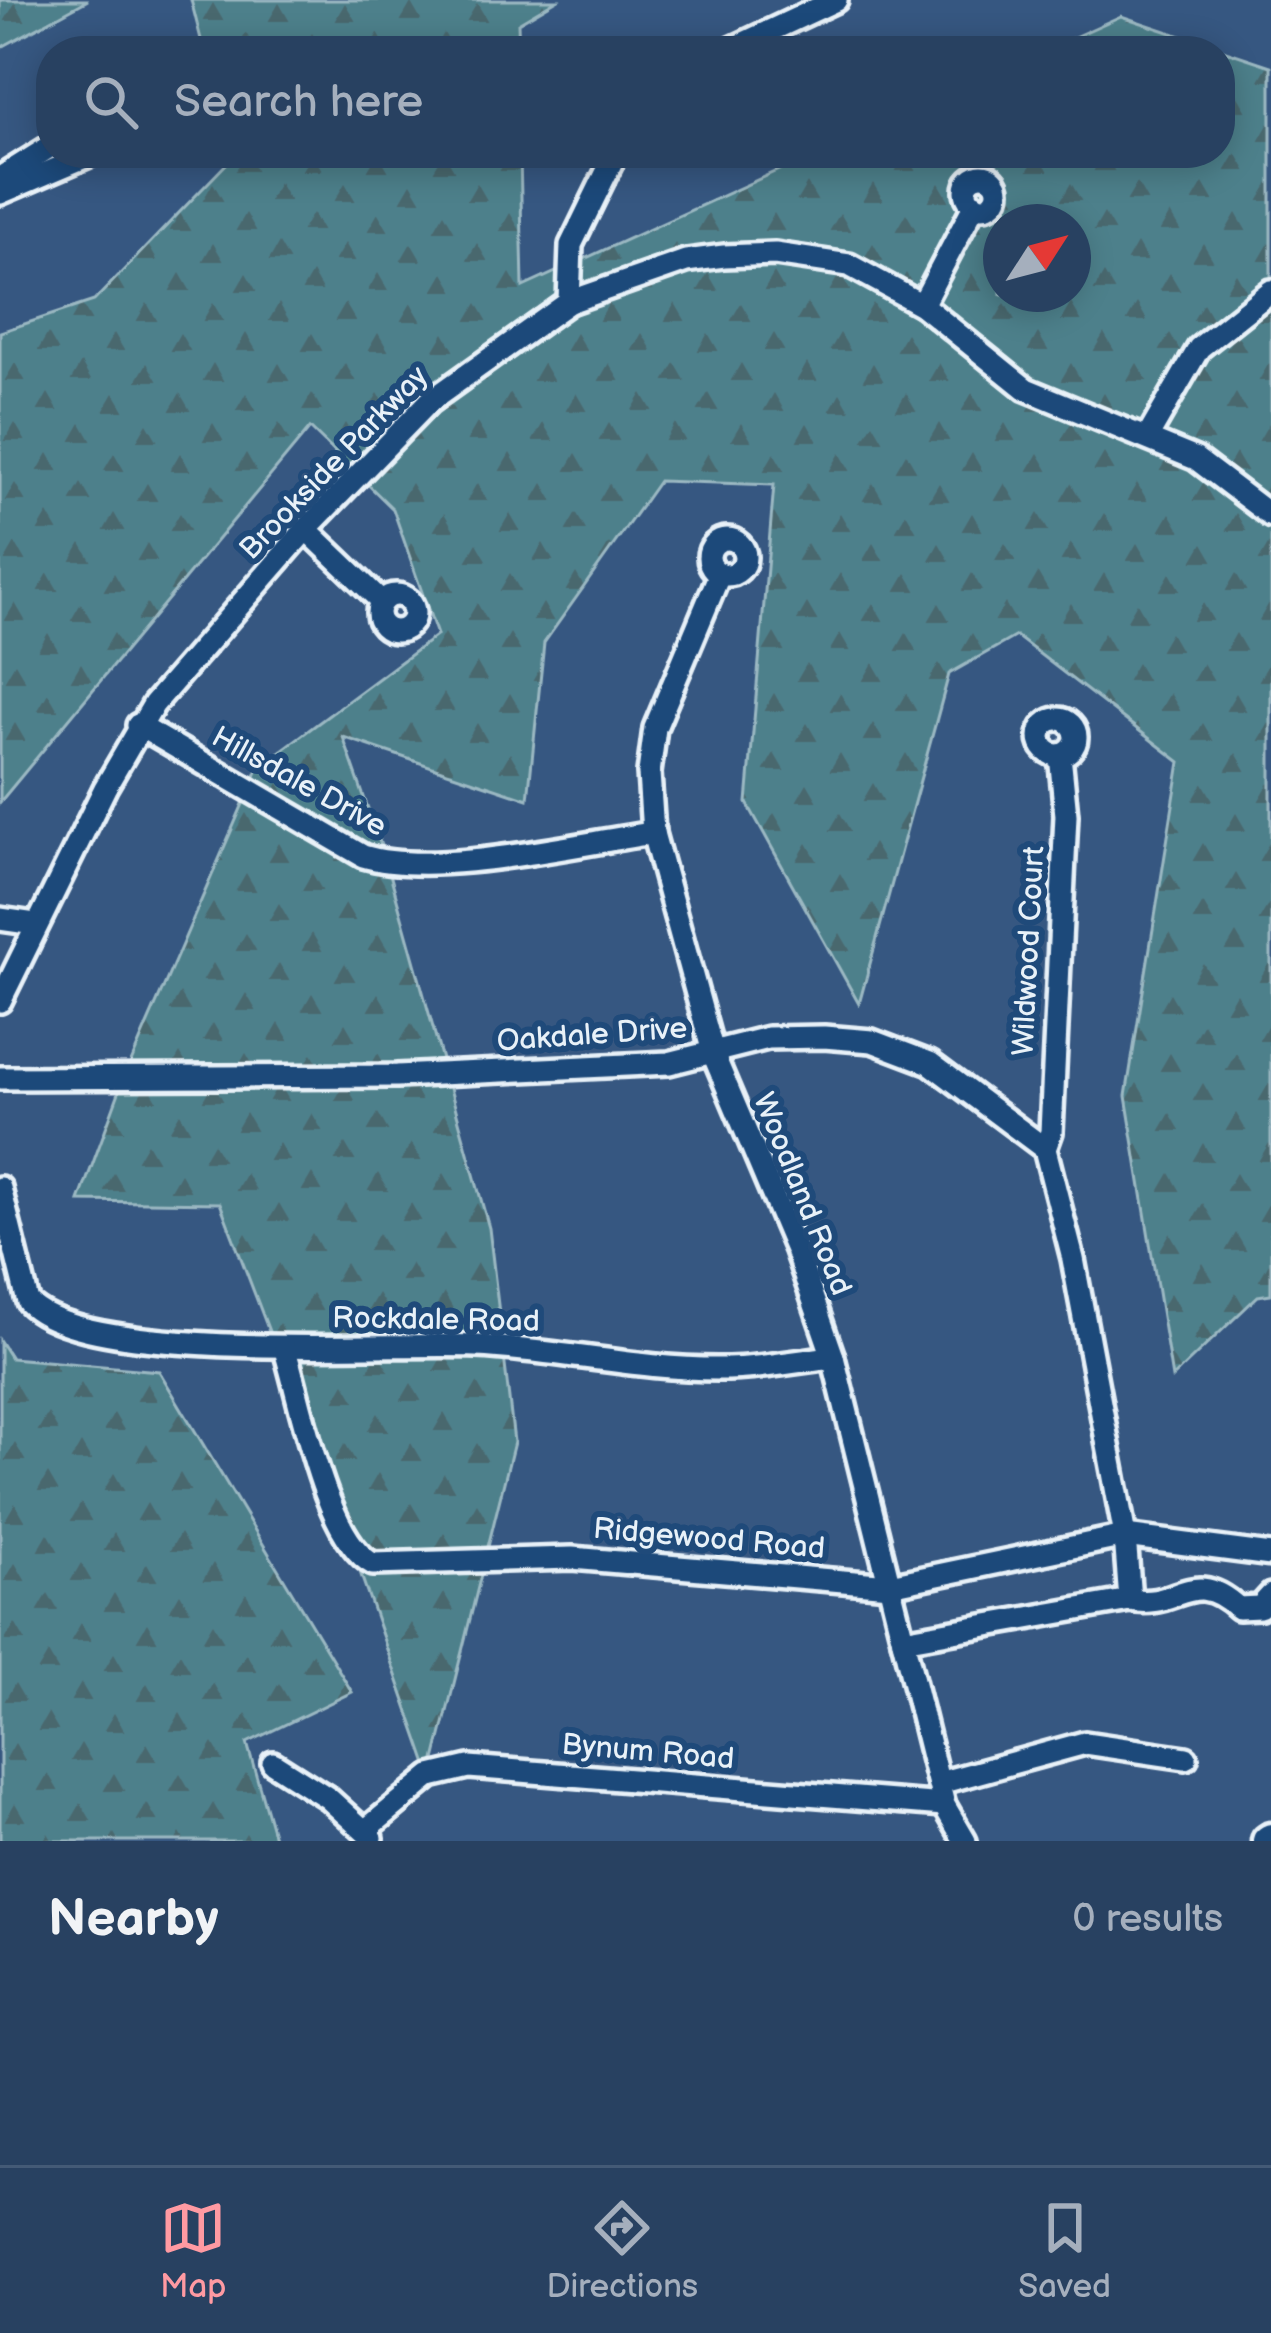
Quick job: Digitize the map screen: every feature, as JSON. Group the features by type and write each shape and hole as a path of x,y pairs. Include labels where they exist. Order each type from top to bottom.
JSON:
{"street":[{"path":"759,36 836,0"},
{"path":"0,178 36,155"},
{"path":"0,193 66,168"},
{"path":"569,302 571,245 609,168"},
{"path":"922,305 975,205"},
{"name":"Brookside Parkway","path":"0,1001 138,725 306,530 429,402 569,302 686,261 775,254 848,265 922,305 1026,388 1196,459 1271,516"},
{"path":"1147,438 1199,348 1271,291"},
{"path":"306,530 382,602"},
{"name":"Woodland Road","path":"720,573 655,728 649,772 652,833 714,1056 796,1250 832,1357 944,1805 965,1841"},
{"name":"Hillsdale Drive","path":"138,725 363,856 387,863 431,863 652,833"},
{"name":"Wildwood Court","path":"1045,1149 1051,1132 1066,815 1060,755"},
{"path":"0,919 35,924"},
{"name":"Oakdale Drive","path":"0,1078 397,1076 669,1064 714,1056 768,1038 872,1041 929,1063 1045,1149"},
{"path":"1045,1149 1073,1259 1125,1536 1130,1600"},
{"name":"Rockdale Road","path":"0,1188 24,1291 40,1315 86,1330 285,1350 473,1346 725,1369 832,1357"},
{"name":"Ridgewood Road","path":"285,1350 336,1518 357,1556 373,1564 572,1558 890,1585 1125,1536 1271,1555"},
{"path":"903,1640 1130,1600 1144,1603 1201,1587 1216,1588 1238,1607 1260,1607 1271,1595"},
{"path":"939,1783 1085,1742 1186,1758"},
{"path":"272,1763 371,1835"},
{"name":"Bynum Road","path":"371,1835 431,1776 470,1767 944,1805"}],"green space":[{"path":"0,0 88,0 0,48"},
{"path":"191,0 557,0 518,23 518,36 200,36"},
{"path":"1121,16 1181,36 1076,36"},
{"path":"1235,54 1271,66 1271,1294 1258,1296 1172,1378 1126,1096 1180,762 1016,636 949,674 859,1004 747,803 774,485 659,481 544,643 528,799 343,737 387,863 489,1228 514,1442 431,1776 352,1549 220,1203 79,1201 125,1076 259,767 437,635 393,509 310,428 0,802 0,332 94,301 222,168 520,168 523,287 783,168 1235,168"},
{"path":"0,1341 11,1358 159,1371 352,1692 247,1743 275,1841 0,1841"}]}
